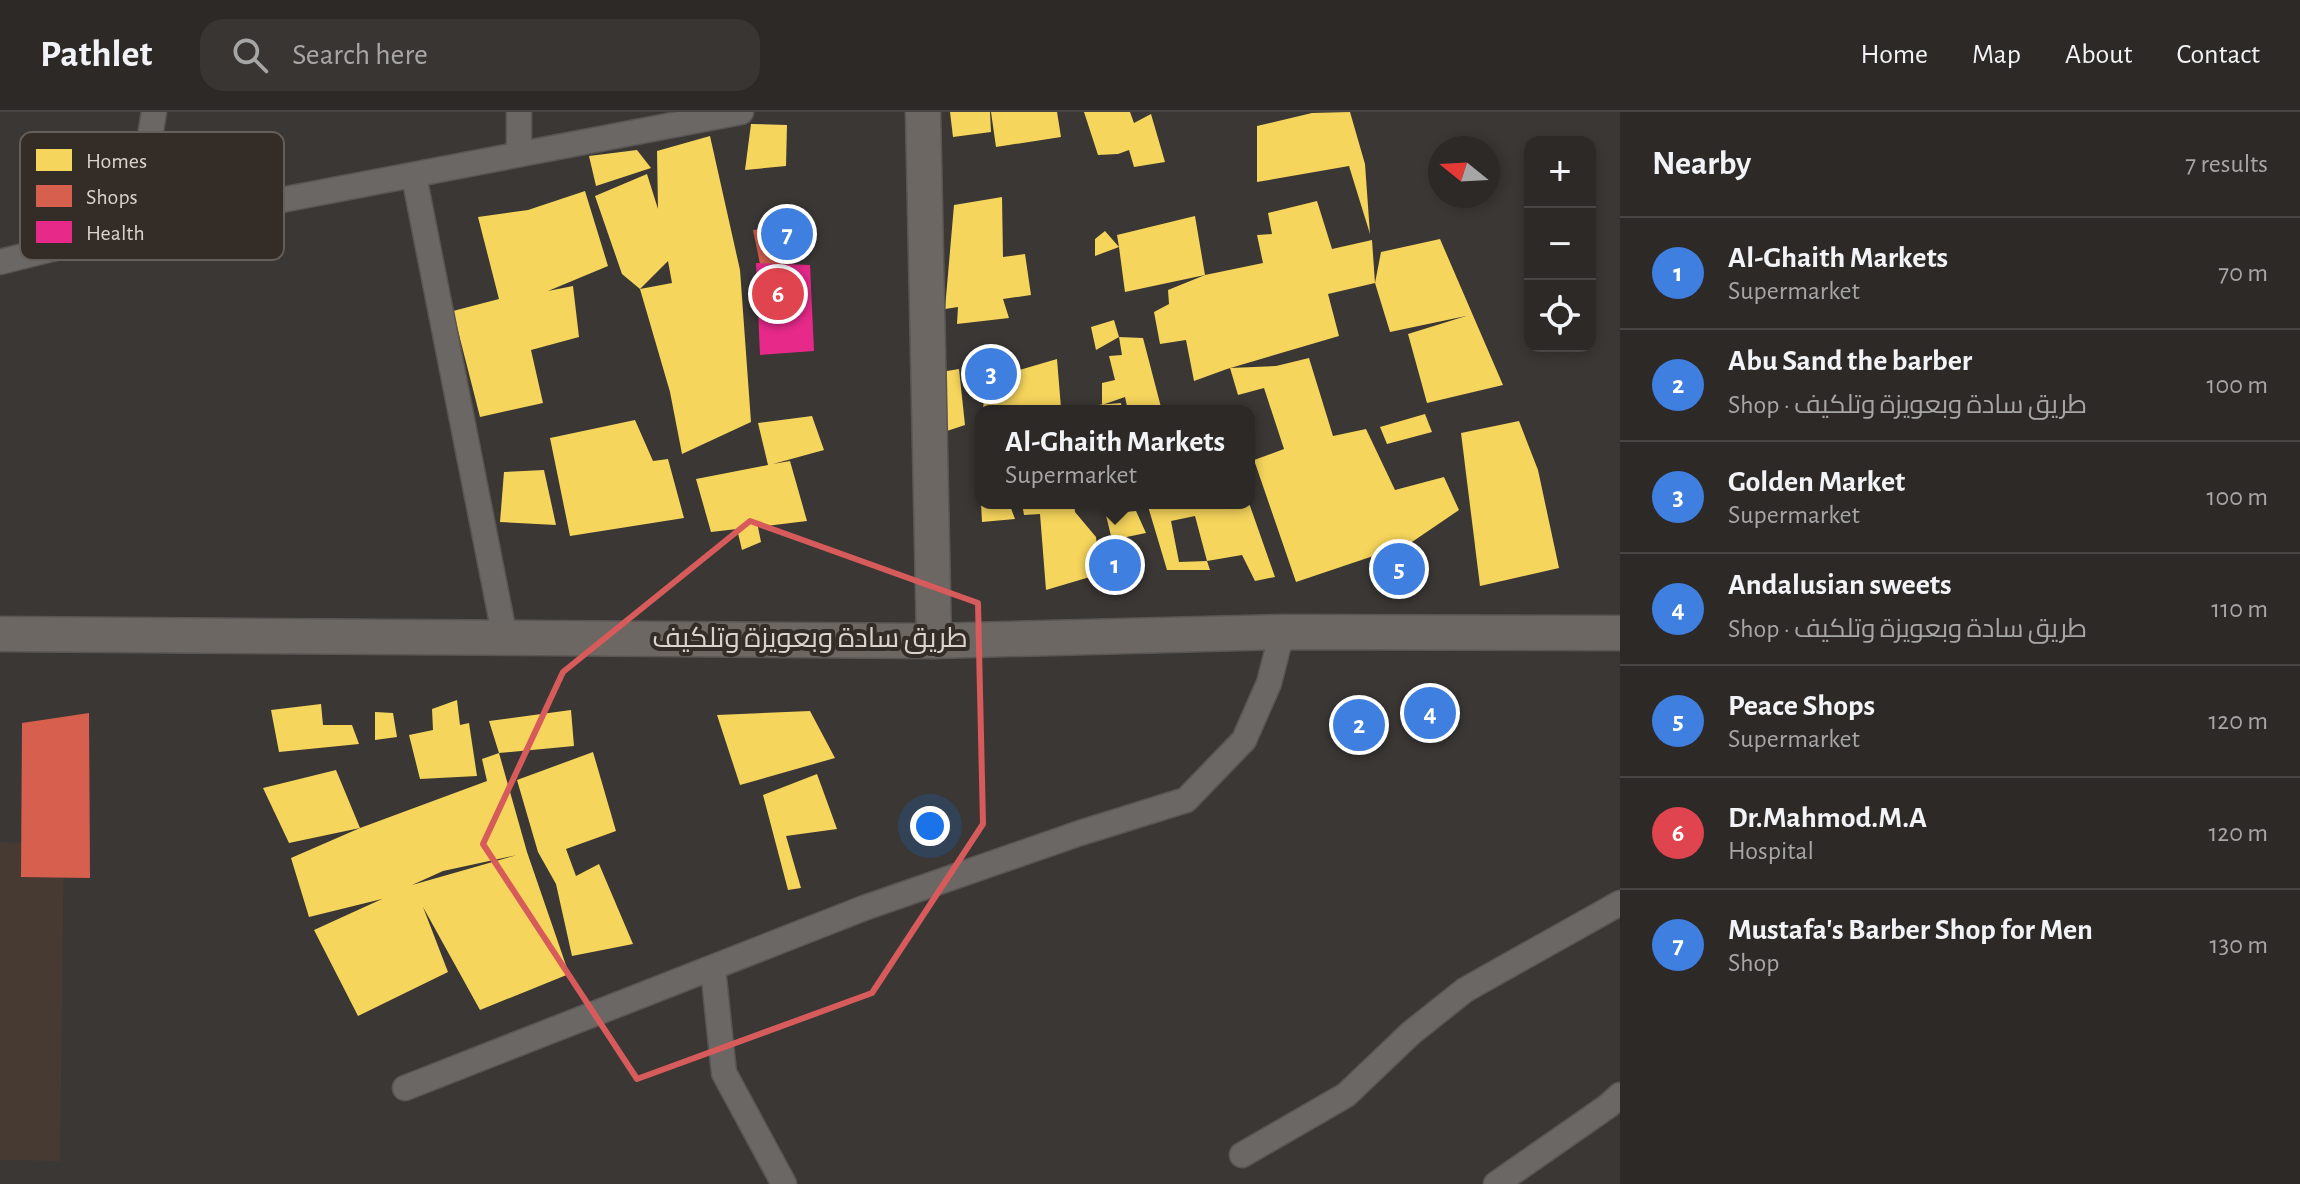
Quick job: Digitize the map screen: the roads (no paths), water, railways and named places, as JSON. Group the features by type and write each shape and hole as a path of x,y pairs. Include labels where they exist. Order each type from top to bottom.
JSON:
{"main road":[{"path":"923,112 934,641"},
{"name":"طريق سادة وبعويزة وتلكيف","path":"0,634 934,641 1282,632 1620,633"}],"street":[{"path":"151,132 154,112"},
{"path":"519,112 519,154"},
{"path":"284,200 741,112"},
{"path":"414,176 505,638"},
{"path":"0,262 20,257"},
{"path":"405,1088 864,908 1080,833 1186,800 1244,740 1269,683 1282,632"},
{"path":"1242,1155 1346,1095 1411,1033 1465,990 1620,903"},
{"path":"713,969 724,1073 784,1184"},
{"path":"1496,1184 1620,1095"}],"place":[{"name":"Mustafa's Barber Shop for Men","path":"787,234"},
{"name":"Dr.Mahmod.M.A","path":"778,294"},
{"name":"Golden Market","path":"991,374"},
{"name":"Al-Ghaith Markets","path":"1115,565"},
{"name":"Peace Shops","path":"1399,569"},
{"name":"Andalusian sweets","path":"1430,713"},
{"name":"Abu Sand the barber","path":"1359,725"}]}
